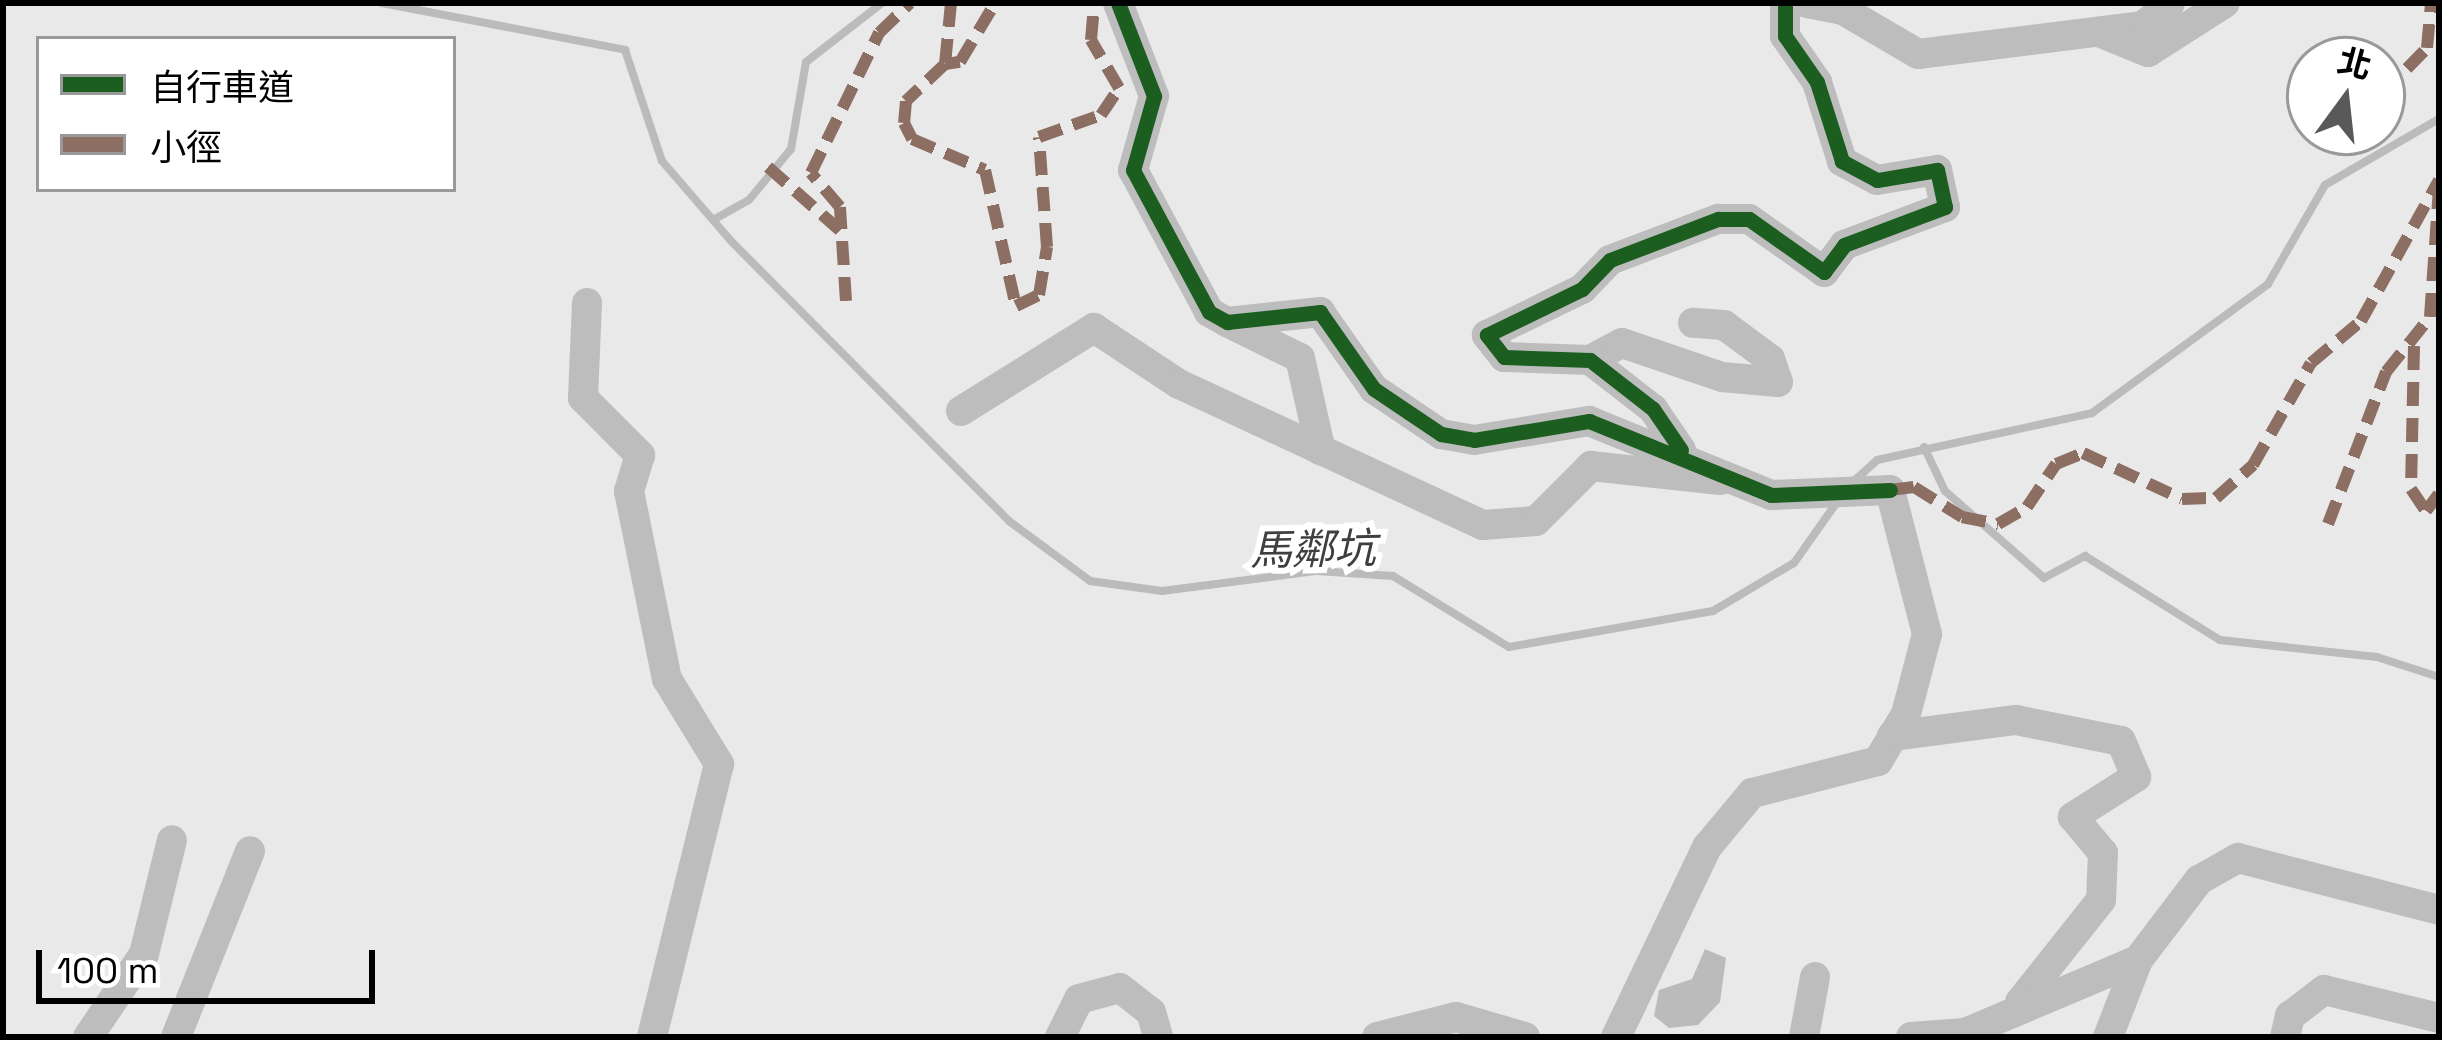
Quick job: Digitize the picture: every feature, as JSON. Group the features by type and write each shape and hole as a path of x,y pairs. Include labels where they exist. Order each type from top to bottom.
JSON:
{"street":[{"path":"1118,3 1154,96 1133,170 1188,288 1227,322 1300,358 1322,451"},
{"path":"1693,323 1724,325 1770,359 1778,382 1722,377 1622,344 1590,360 1504,357 1487,335 1582,289 1610,260 1718,219 1749,219 1824,272 1844,245 1945,207 1947,178 1937,170 1877,180 1842,161 1817,82 1785,37 1785,3"},
{"path":"1807,3 1844,10 1918,54 2143,26 2170,3"},
{"path":"2099,32 2148,52 2225,3"},
{"path":"587,303 583,398 640,455 629,490 667,679 719,764 652,1037"},
{"path":"1227,322 1320,312 1336,320 1374,389 1441,434 1474,440 1589,421 1681,450 1726,481"},
{"path":"961,411 1094,328 1179,384 1404,495 1513,528 1536,521 1592,466 1726,481 1771,496 1865,490 1927,634 1892,736 1878,761 1752,793 1707,847 1616,1037"},
{"path":"1590,360 1653,410 1681,450"},
{"path":"1892,736 2016,720 2121,741 2136,777 2073,818 2102,853 2101,900 2020,1002"},
{"path":"88,1037 145,954 172,841"},
{"path":"176,1037 250,851"},
{"path":"2108,1037 2138,960 2199,880 2238,858 2439,910"},
{"path":"1911,1037 1965,1034 2020,1002 2138,960"},
{"path":"1804,1037 1815,977"},
{"path":"1060,1037 1079,999 1120,988 1151,1012 1158,1037"},
{"path":"2284,1037 2290,1016 2324,990 2439,1018"},
{"path":"1377,1037 1456,1017 1525,1037"}],"shaded area":[{"path":"3,3 2439,3 2439,1037 3,1037"},
{"path":"1705,949 1726,958 1720,1002 1698,1025 1669,1028 1654,1016 1659,990 1692,979"}],"waterway":[{"name":"馬鄰坑","path":"382,3 625,50 662,161 731,241 1009,521 1090,581 1162,591 1317,571 1393,576 1509,647 1713,611 1794,563 1837,502"},
{"path":"713,220 749,200 791,149 806,62 882,3"},
{"name":"馬鄰坑","path":"1854,481 1877,460 2092,413 2268,284 2325,185 2439,119"},
{"path":"1924,447 1945,491 2044,578 2085,556 2220,640 2377,657 2439,677"}],"marked path":[{"path":"846,301 840,207 811,173 879,33 910,3"},
{"path":"951,3 945,64 906,101 904,123 912,139 985,170 1016,306 1039,295 1047,247 1039,137 1101,115 1119,88 1091,40 1094,3"},
{"path":"945,64 960,62 995,3"},
{"path":"2406,69 2427,48 2431,3"},
{"path":"768,167 844,234"},
{"path":"1890,490 1914,487 1962,517 1998,524 2027,507 2056,464 2083,453 2182,499 2216,498 2253,465 2311,363 2361,321 2439,180"},
{"path":"2328,524 2386,372 2430,317 2439,188"},
{"path":"2414,346 2411,489 2426,511 2439,494"}],"cycle path":[{"path":"1118,3 1154,96 1133,170 1209,312 1227,322 1320,312 1374,389 1441,434 1474,440 1589,421 1771,495 1890,490"},
{"path":"1681,450 1653,409 1590,360 1504,357 1487,335 1582,289 1610,260 1718,219 1749,219 1824,272 1844,245 1945,207 1937,170 1877,180 1842,161 1817,82 1785,36 1785,3"}]}
